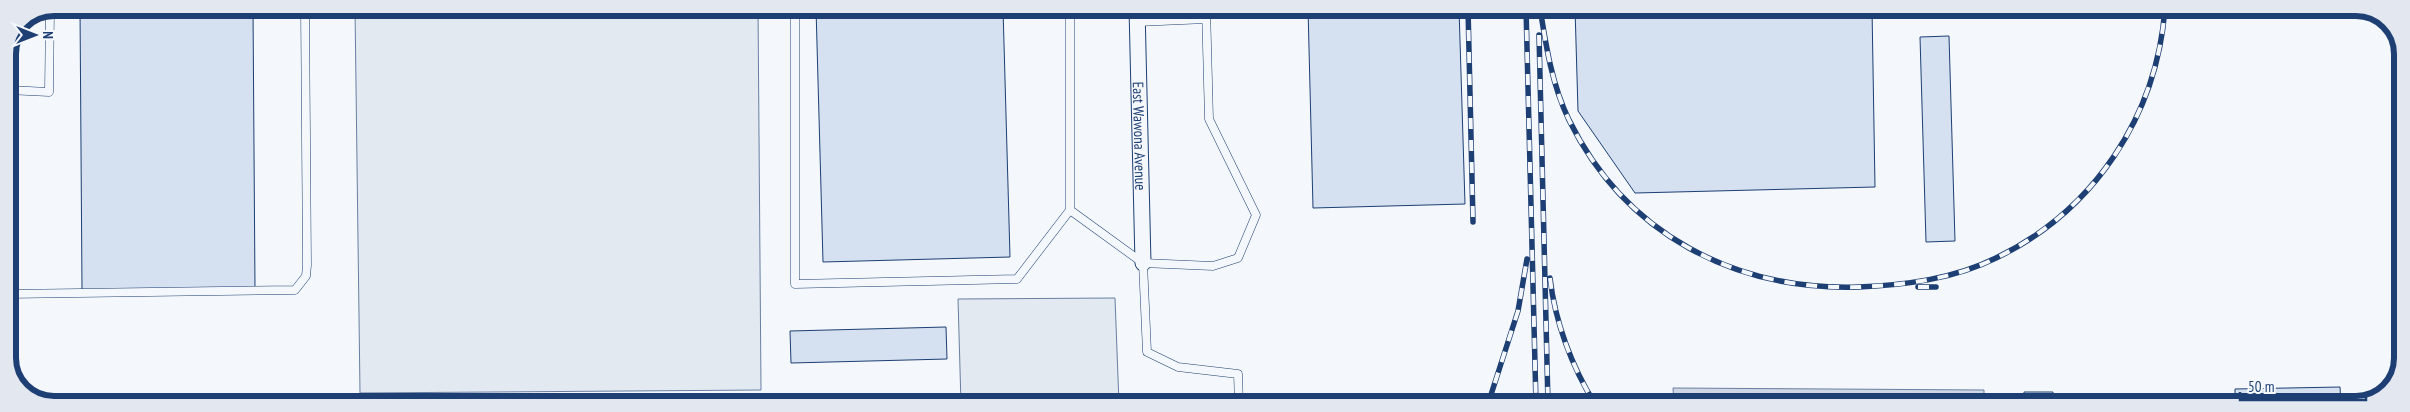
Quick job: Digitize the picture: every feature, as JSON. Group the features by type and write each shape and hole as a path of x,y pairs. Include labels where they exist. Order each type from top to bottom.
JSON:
{"street":[{"name":"East Wawona Avenue","path":"1137,16 1143,263"}],"lane":[{"path":"16,294 295,290 306,276 307,264 305,16"},
{"path":"796,16 795,284 1017,279 1070,210 1070,16"},
{"path":"1070,210 1143,263 1213,266 1238,258 1256,215 1209,119 1206,19 1163,16"},
{"path":"16,90 49,92 50,17"},
{"path":"1143,263 1147,352 1178,367 1238,374 1239,396"}],"shaded area":[{"path":"355,16 758,16 761,390 360,393"},
{"path":"1115,298 1119,395 961,395 958,299"},
{"path":"1673,388 1984,390 1984,396 1673,396"}],"building":[{"path":"80,16 253,16 255,289 82,290"},
{"path":"816,16 1003,16 1010,257 823,262"},
{"path":"1308,17 1459,17 1465,204 1313,208"},
{"path":"1575,17 1872,17 1875,187 1635,193 1578,111"},
{"path":"1949,36 1955,241 1926,242 1920,37"},
{"path":"946,327 947,359 791,363 790,331"},
{"path":"2340,387 2341,396 2235,396 2235,389"},
{"path":"2024,392 2053,392 2053,396 2024,396"}],"railway":[{"path":"1468,17 1473,222"},
{"path":"1526,17 1536,396"},
{"path":"1541,17 1554,79 1569,120 1592,160 1620,195 1653,224 1689,248 1728,266 1769,279 1813,286 1859,287 1929,280 1980,265 2031,238 2063,214 2090,187 2114,156 2134,122 2149,86 2159,48 2164,17"},
{"path":"1539,35 1548,396"},
{"path":"1491,396 1518,311 1527,259"},
{"path":"1550,278 1560,327 1579,375 1590,396"},
{"path":"1918,287 1936,287"}]}
